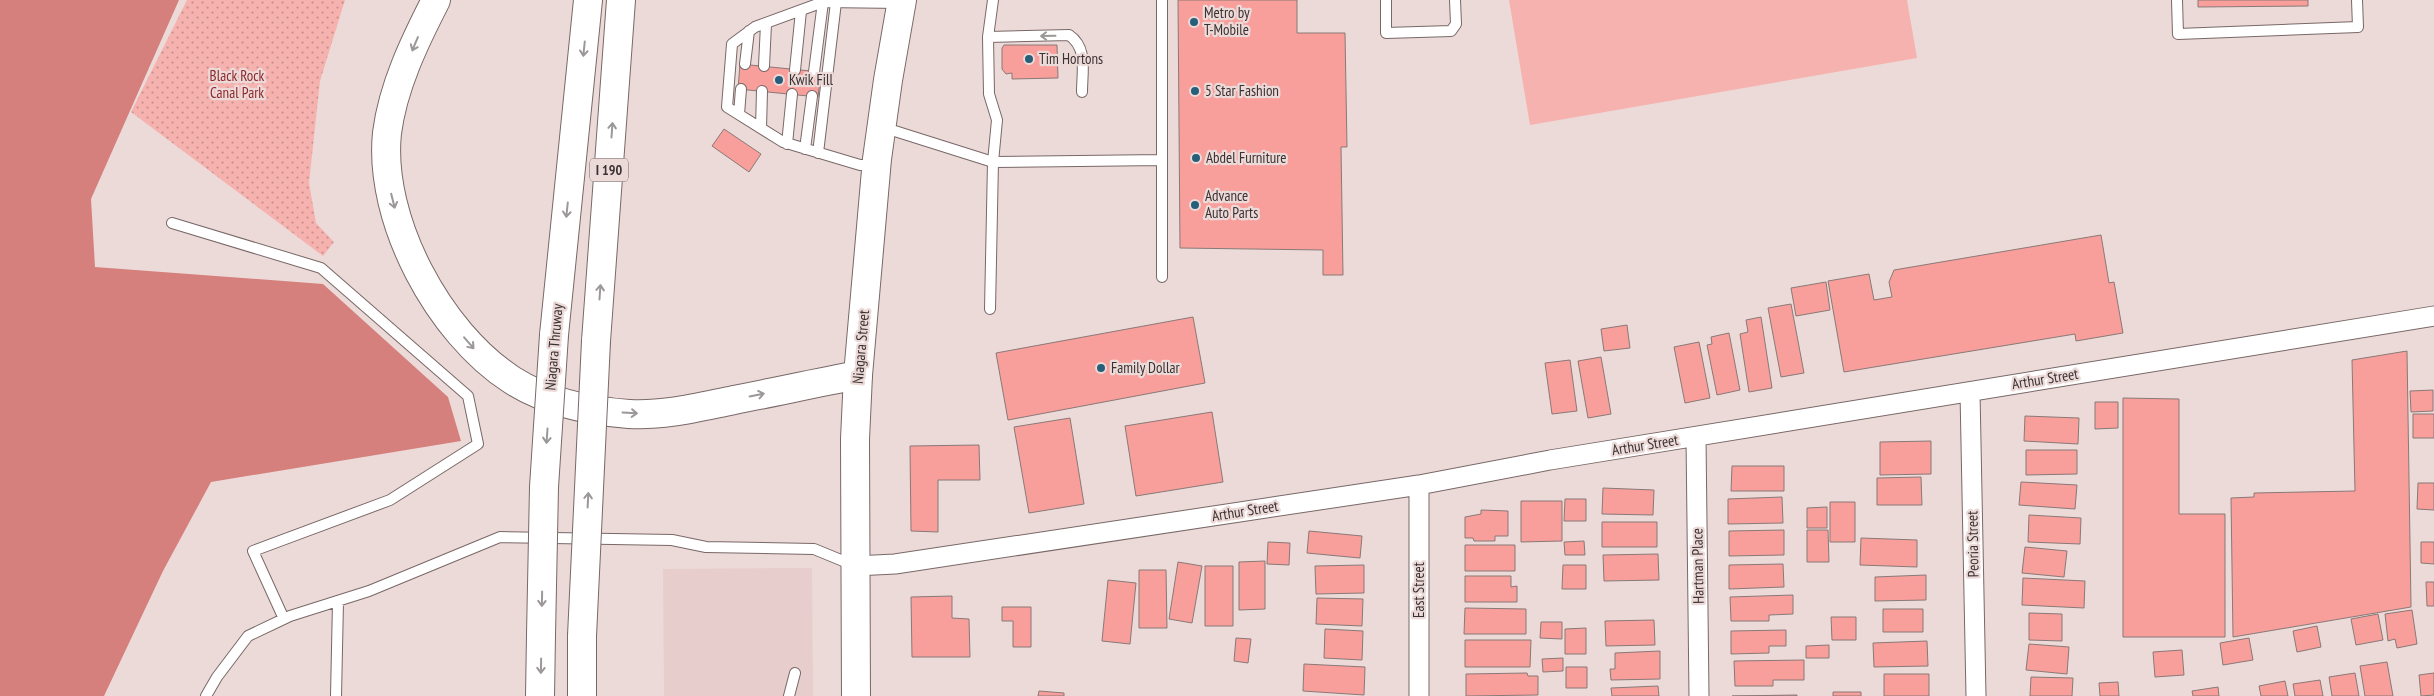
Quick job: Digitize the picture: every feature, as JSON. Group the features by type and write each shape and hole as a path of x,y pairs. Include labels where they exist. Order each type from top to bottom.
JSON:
{"main road":[{"path":"436,0 416,40 392,106 388,132 388,178 402,230 428,286 457,329 492,365 513,380 536,392 594,410 629,414 664,414 695,409 858,375"},
{"name":"Niagara Thruway","path":"540,696 544,487 554,335 588,0"},
{"name":"I 190","path":"582,696 582,636 596,341 621,0"},
{"name":"Niagara Street","path":"856,696 855,566 858,375 876,166 902,2"}],"street":[{"name":"Arthur Street","path":"855,566 895,564 1419,485 1550,460 2434,316"},
{"name":"Peoria Street","path":"1970,392 1976,696"},
{"name":"Hartman Place","path":"1696,437 1699,696"},
{"name":"East Street","path":"1419,485 1419,696"}],"lane":[{"path":"990,309 993,162 997,120 989,94 988,36 993,0"},
{"path":"1162,0 1162,277"},
{"path":"1386,0 1386,33 1451,31 1456,24 1456,0"},
{"path":"2177,0 2178,34 2358,27 2357,0"},
{"path":"876,166 860,164 786,144 727,107 732,44 748,31 823,2 902,2"},
{"path":"814,72 823,2"},
{"path":"818,153 836,2"},
{"path":"795,70 801,11"},
{"path":"764,66 766,24"},
{"path":"745,64 748,31"},
{"path":"988,36 1069,35 1078,41 1082,48 1082,92"},
{"path":"738,114 741,89"},
{"path":"761,128 762,91"},
{"path":"786,144 792,94"},
{"path":"805,149 812,96"},
{"path":"881,127 993,162 1162,160"},
{"path":"172,224 321,268 468,396 478,444 390,500 254,551 284,619"},
{"path":"206,696 217,677 248,636 284,619 338,602 500,537 672,540 706,547 814,549 855,566"},
{"path":"336,696 338,602"},
{"path":"789,696 796,673"}],"shaded area":[{"path":"0,0 179,0 91,199 95,267 323,284 448,397 461,441 211,482 163,571 104,696 0,696"},
{"path":"812,568 813,696 664,696 663,569"}],"green space":[{"name":"Black Rock Canal Park","path":"187,0 345,0 320,81 309,183 316,223 334,242 323,256 131,112"},
{"path":"1509,0 1907,0 1917,58 1530,125"}],"building":[{"path":"1178,0 1297,0 1297,33 1345,33 1347,147 1341,147 1343,275 1323,275 1323,250 1180,248"},
{"path":"2198,0 2308,0 2308,6 2198,7"},
{"name":"Tim Hortons","path":"1004,45 1057,45 1058,78 1012,79 1012,73 1006,74 1002,69 1002,48"},
{"name":"Kwik Fill","path":"740,64 821,72 818,97 738,89"},
{"path":"724,129 761,154 749,172 712,146"},
{"path":"2101,235 2109,283 2114,282 2123,333 2076,341 2075,334 1844,372 1828,281 1869,274 1874,300 1892,297 1889,282 1894,270"},
{"path":"1826,282 1830,310 1796,316 1791,288"},
{"path":"1791,304 1804,373 1781,377 1768,308"},
{"name":"Family Dollar","path":"1193,317 1205,383 1008,420 996,353"},
{"path":"1761,317 1772,388 1749,392 1740,334 1748,332 1746,320"},
{"path":"1627,325 1630,348 1604,351 1601,329"},
{"path":"1729,333 1740,390 1717,395 1707,345 1712,344 1711,337"},
{"path":"1699,342 1710,398 1685,403 1674,347"},
{"path":"2407,351 2411,607 2233,637 2231,498 2254,497 2254,493 2355,491 2352,360"},
{"path":"1601,357 1611,414 1588,418 1578,361"},
{"path":"1570,360 1577,411 1552,414 1545,363"},
{"path":"2433,390 2433,411 2411,412 2410,391"},
{"path":"2123,398 2179,399 2179,514 2225,514 2225,637 2123,637"},
{"path":"2095,402 2118,402 2118,428 2095,429"},
{"path":"1212,412 1223,482 1136,496 1125,426"},
{"path":"2413,414 2434,414 2434,438 2413,438"},
{"path":"2025,416 2079,418 2078,444 2024,441"},
{"path":"1070,418 1084,504 1029,513 1014,427"},
{"path":"1931,441 1931,474 1880,475 1880,442"},
{"path":"979,445 980,480 938,480 938,532 911,531 910,446"},
{"path":"2026,450 2077,450 2077,474 2026,475"},
{"path":"1732,466 1784,466 1784,491 1731,491"},
{"path":"1921,477 1922,505 1877,505 1877,478"},
{"path":"2021,482 2077,485 2075,509 2019,505"},
{"path":"2418,483 2434,483 2434,510 2417,509"},
{"path":"1603,488 1654,490 1653,515 1602,514"},
{"path":"1782,497 1783,523 1728,524 1728,499"},
{"path":"1565,499 1586,499 1586,521 1564,521"},
{"path":"1521,501 1562,501 1562,541 1521,542"},
{"path":"1830,502 1855,502 1855,542 1830,542"},
{"path":"1827,507 1827,528 1807,528 1807,508"},
{"path":"1481,510 1508,511 1508,536 1495,536 1495,541 1474,541 1473,538 1465,538 1465,517 1481,514"},
{"path":"2029,515 2081,518 2080,544 2028,542"},
{"path":"1602,522 1657,522 1657,547 1602,547"},
{"path":"1784,530 1784,555 1729,556 1729,531"},
{"path":"1807,530 1828,530 1829,562 1807,562"},
{"path":"1309,531 1362,536 1360,558 1307,553"},
{"path":"1861,538 1917,540 1917,567 1860,565"},
{"path":"1584,541 1585,555 1565,555 1564,542"},
{"path":"1268,542 1290,543 1289,565 1267,564"},
{"path":"2421,542 2434,542 2434,564 2421,563"},
{"path":"1465,545 1515,545 1515,571 1465,571"},
{"path":"2025,547 2067,551 2064,577 2022,573"},
{"path":"1658,554 1659,580 1604,581 1603,555"},
{"path":"1265,561 1265,609 1239,610 1239,562"},
{"path":"1178,562 1202,566 1192,623 1169,619"},
{"path":"1783,564 1784,587 1729,589 1729,565"},
{"path":"1364,565 1364,593 1316,594 1315,566"},
{"path":"1563,565 1586,565 1586,589 1562,589"},
{"path":"1205,566 1233,566 1233,626 1205,626"},
{"path":"1139,570 1166,570 1167,628 1139,628"},
{"path":"1926,575 1926,600 1875,601 1875,577"},
{"path":"1465,576 1511,576 1511,587 1517,586 1517,602 1465,602"},
{"path":"2023,578 2085,581 2084,608 2022,605"},
{"path":"1108,580 1136,583 1130,644 1102,641"},
{"path":"2426,582 2434,582 2434,606 2427,606"},
{"path":"1793,595 1793,614 1769,615 1769,621 1731,621 1730,597"},
{"path":"952,596 952,618 969,619 970,657 912,657 911,597"},
{"path":"1317,598 1363,599 1362,626 1316,624"},
{"path":"1002,607 1031,607 1031,647 1013,647 1013,621 1002,621"},
{"path":"1465,608 1526,609 1526,634 1464,634"},
{"path":"1883,609 1923,609 1923,632 1883,632"},
{"path":"2412,610 2417,644 2397,648 2395,639 2388,641 2385,614"},
{"path":"2029,613 2062,614 2062,641 2029,640"},
{"path":"2378,614 2383,640 2356,645 2351,619"},
{"path":"1831,617 1856,617 1856,640 1832,640"},
{"path":"1654,620 1655,645 1606,646 1605,621"},
{"path":"1541,622 1562,622 1562,639 1540,638"},
{"path":"2317,626 2321,647 2297,652 2293,631"},
{"path":"1586,628 1586,654 1565,654 1565,629"},
{"path":"1325,629 1363,631 1362,660 1324,658"},
{"path":"1786,630 1786,646 1769,646 1769,653 1731,654 1731,631"},
{"path":"1236,638 1251,639 1248,663 1234,661"},
{"path":"2249,638 2253,660 2223,665 2220,643"},
{"path":"1465,640 1531,640 1530,667 1465,667"},
{"path":"1927,641 1928,666 1874,667 1873,643"},
{"path":"2029,644 2069,647 2067,674 2026,670"},
{"path":"1829,645 1829,658 1806,658 1806,646"},
{"path":"2182,650 2184,675 2155,677 2153,652"},
{"path":"1660,651 1660,679 1611,680 1610,669 1615,669 1615,653"},
{"path":"1563,658 1563,671 1543,672 1542,659"},
{"path":"1804,660 1804,680 1773,680 1773,686 1735,686 1734,661"},
{"path":"2387,662 2393,696 2365,696 2360,666"},
{"path":"1304,664 1365,667 1364,695 1303,691"},
{"path":"1566,667 1587,667 1587,688 1566,688"},
{"path":"1527,673 1528,676 1538,676 1538,695 1466,696 1466,674"},
{"path":"2355,673 2359,696 2332,696 2329,677"},
{"path":"2434,673 2434,695 2421,696 2419,675"},
{"path":"1884,674 1929,674 1929,696 1884,696"},
{"path":"2031,677 2073,678 2072,696 2030,696"},
{"path":"2320,680 2323,696 2295,696 2293,684"},
{"path":"2285,681 2288,696 2261,696 2259,686"},
{"path":"2118,682 2119,696 2100,696 2099,683"},
{"path":"1658,686 1659,696 1612,696 1611,688"},
{"path":"2218,687 2219,696 2193,696 2192,691"},
{"path":"1039,691 1064,693 1064,696 1038,696"},
{"path":"1833,692 1861,692 1861,696 1833,696"},
{"path":"1797,695 1797,696 1732,696"}],"place":[{"name":"Metro by T-Mobile","path":"1194,22"},
{"name":"Tim Hortons","path":"1029,59"},
{"name":"Kwik Fill","path":"779,80"},
{"name":"5 Star Fashion","path":"1195,91"},
{"name":"Abdel Furniture","path":"1196,158"},
{"name":"Advance Auto Parts","path":"1195,205"},
{"name":"Family Dollar","path":"1101,368"}]}
